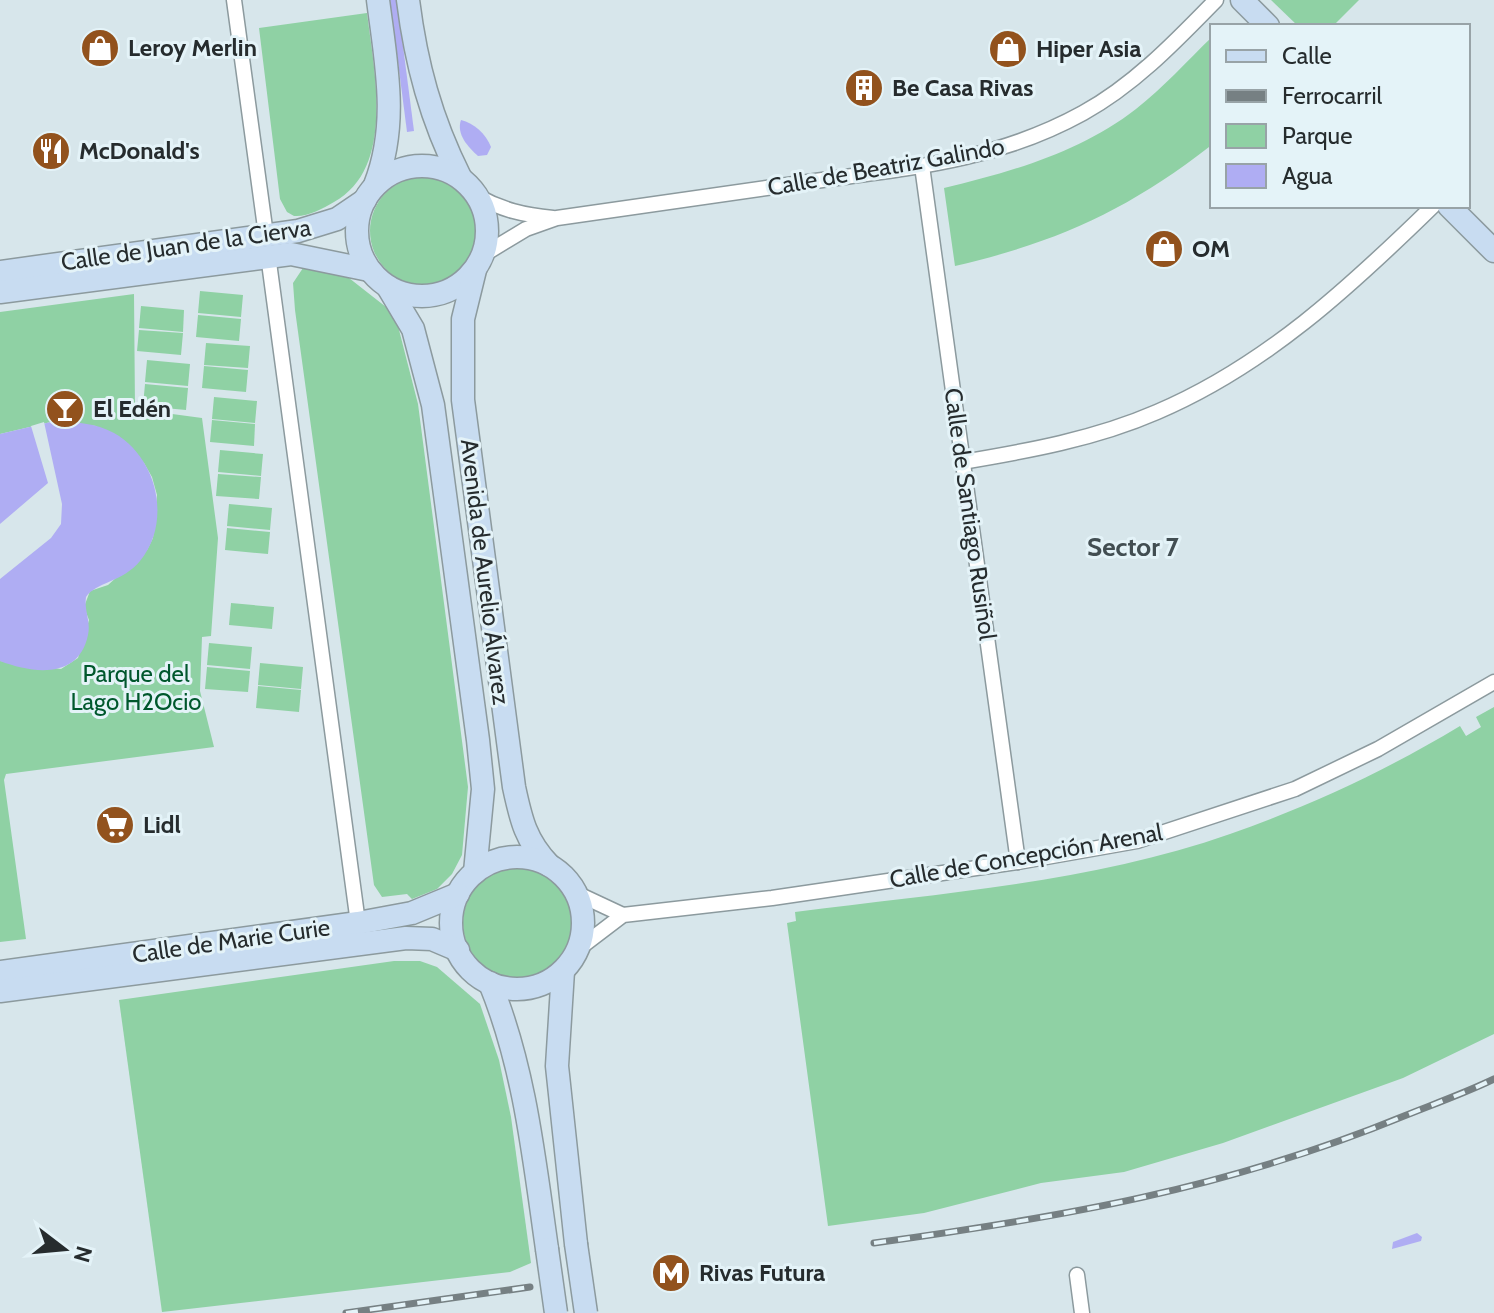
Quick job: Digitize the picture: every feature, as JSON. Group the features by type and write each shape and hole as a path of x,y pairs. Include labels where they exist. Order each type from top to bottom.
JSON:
{"main road":[{"path":"378,0 390,91 387,146 358,219 357,240 369,270 388,287 407,295 429,296 459,286 479,263 487,227 477,196 460,177 439,137 425,94 408,0"},
{"path":"1242,0 1266,24"},
{"path":"370,192 411,166 441,168 460,177"},
{"name":"Calle de Juan de la Cierva","path":"0,292 267,245 326,223 370,192"},
{"path":"1451,208 1494,251"},
{"name":"Calle de Juan de la Cierva","path":"0,272 267,245 369,270"},
{"name":"Avenida de Aurelio Álvarez","path":"479,263 463,319 463,400 514,787 523,830 531,846 549,865"},
{"name":"Avenida de Aurelio Álvarez","path":"388,287 413,329 433,405 483,789 475,872"},
{"path":"515,857 549,865 564,876 576,893 583,913 577,950 563,971 529,988 490,983 474,972 458,950 452,925 458,894 475,872 498,860 515,857"},
{"name":"Calle de Marie Curie","path":"0,972 358,923 430,908 458,894"},
{"name":"Calle de Marie Curie","path":"0,991 406,938 432,939 458,950"},
{"path":"563,971 557,1066 586,1313"},
{"path":"490,983 514,1049 527,1107 556,1313"}],"street":[{"path":"234,0 358,923"},
{"name":"Calle de Beatriz Galindo","path":"479,263 526,229 557,218 922,166 1000,151 1085,112 1166,51 1216,0"},
{"name":"Calle de Santiago Rusiñol","path":"922,166 1018,862"},
{"name":"Calle de Beatriz Galindo","path":"477,196 497,207 525,215 557,218"},
{"path":"962,462 1085,437 1156,412 1214,383 1289,336 1358,280 1431,208"},
{"name":"Calle de Concepción Arenal","path":"623,915 772,898 1137,841 1295,789 1378,749 1494,682"},
{"path":"576,893 623,915 577,950"},
{"path":"1077,1275 1082,1313"}],"green space":[{"path":"1271,0 1359,0 1335,24 1296,24"},
{"path":"367,13 374,62 376,116 374,143 366,166 354,186 334,202 310,214 294,216 287,212 280,199 259,28"},
{"path":"1210,39 1209,147 1149,189 1089,222 1025,247 955,266 944,188 995,175 1069,149 1115,124 1165,83"},
{"path":"424,177 445,181 462,193 474,210 478,231 474,252 462,269 445,281 424,285 403,281 386,269 374,252 370,231 374,210 386,193 403,181"},
{"path":"303,268 349,278 386,307 398,326 418,404 468,787 462,855 452,874 437,889 412,899 407,894 382,897 374,885 295,310 293,283"},
{"path":"200,291 243,295 241,317 198,313"},
{"name":"Parque del Lago H2Ocio","path":"134,294 135,409 202,418 218,538 211,636 202,637 200,691 214,747 6,774 4,780 26,939 0,942 0,661 61,669 78,658 89,620 84,607 90,591 108,585 147,550 153,538 157,495 144,463 96,426 55,421 0,434 0,312"},
{"path":"141,306 184,310 183,332 139,328"},
{"path":"198,315 241,319 239,341 196,337"},
{"path":"139,330 183,333 181,355 137,351"},
{"path":"206,343 250,346 248,368 204,365"},
{"path":"147,360 190,364 188,386 145,382"},
{"path":"204,366 248,370 246,392 202,388"},
{"path":"145,384 188,388 186,410 143,406"},
{"path":"214,397 257,401 255,423 212,419"},
{"path":"212,420 255,424 254,446 210,442"},
{"path":"220,450 263,454 261,476 218,472"},
{"path":"218,474 261,477 259,499 216,496"},
{"path":"229,504 272,508 270,530 227,526"},
{"path":"227,528 270,532 268,554 225,550"},
{"path":"231,603 274,607 272,629 229,625"},
{"path":"209,643 252,647 250,669 207,665"},
{"path":"260,663 303,667 301,689 258,685"},
{"path":"207,667 250,671 248,692 205,689"},
{"path":"258,686 301,690 299,712 256,708"},
{"path":"1494,707 1494,1034 1403,1078 1223,1143 1124,1172 1041,1183 924,1213 828,1226 787,923 796,921 795,912 1014,884 1177,851 1319,799 1405,758 1460,726 1466,736 1481,727 1476,717"},
{"path":"518,868 539,872 557,884 569,902 573,923 569,944 557,962 539,974 518,978 497,974 479,962 467,944 463,923 467,902 479,884 497,872"},
{"path":"394,961 420,961 437,967 480,1004 499,1060 511,1117 531,1263 510,1272 162,1312 119,1000"}],"water":[{"path":"390,0 397,0 414,131 407,132"},
{"path":"461,120 475,126 486,138 491,147 487,155 478,156 467,144 460,130"},
{"path":"55,421 100,427 129,444 150,474 156,492 156,528 150,545 133,568 96,588 86,597 89,630 83,649 75,659 53,669 27,669 0,661 0,434"},
{"path":"1417,1233 1422,1237 1421,1241 1392,1249 1393,1242"}],"pier":[{"path":"44,422 62,504 61,524 51,538 0,579 0,524 48,483 31,426"}],"railway":[{"path":"874,1243 1078,1211 1208,1181 1338,1141 1494,1079"},
{"path":"346,1313 530,1287"}],"place":[{"name":"Leroy Merlin","path":"100,48"},
{"name":"Hiper Asia","path":"1008,49"},
{"name":"Be Casa Rivas","path":"864,88"},
{"name":"McDonald's","path":"51,151"},
{"name":"OM","path":"1164,249"},
{"name":"El Edén","path":"65,409"},
{"name":"Lidl","path":"115,825"},
{"name":"Rivas Futura","path":"671,1273"}],"district":[{"name":"Sector 7","path":"1133,547"}]}
